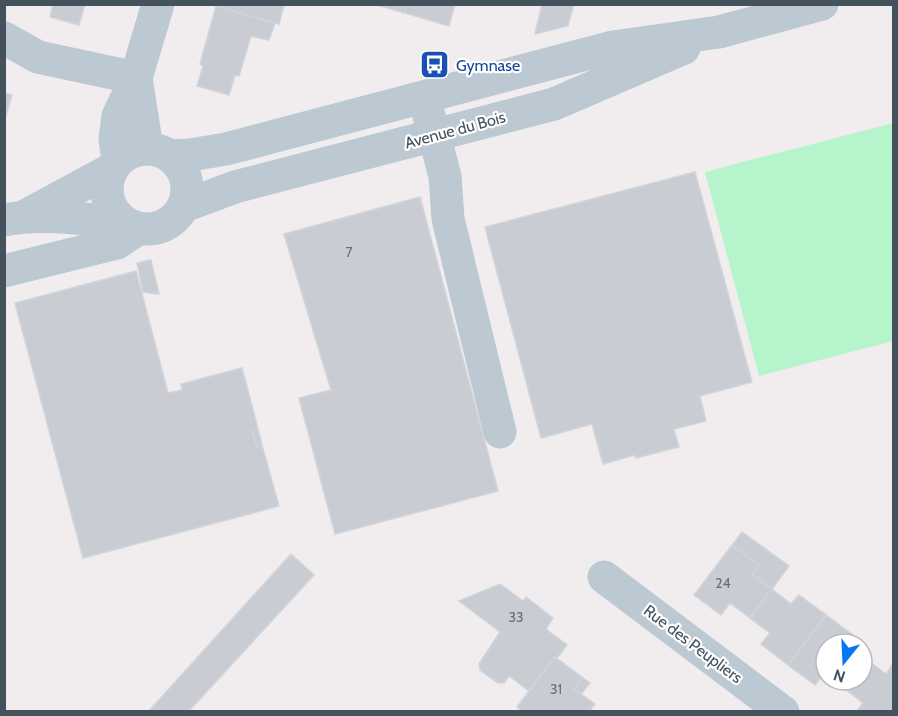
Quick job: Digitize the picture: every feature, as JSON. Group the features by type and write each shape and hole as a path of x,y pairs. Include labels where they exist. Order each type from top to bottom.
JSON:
{"street":[{"path":"134,227 118,217 109,200 108,182 115,165 118,116 136,78 158,4"},
{"name":"Avenue du Bois","path":"159,152 190,155 226,149 613,47 719,32 822,4"},
{"name":"Avenue du Bois","path":"184,206 235,187 554,104 719,32"},
{"path":"4,38 39,57 136,78"},
{"path":"136,78 159,152"},
{"path":"424,97 445,176 448,219 500,432"},
{"path":"134,151 159,152 181,166 187,179 188,193 178,216 170,223 149,230 101,221 15,218 115,165 134,151"},
{"path":"4,271 117,243 134,227"},
{"name":"Rue des Peupliers","path":"604,577 783,711"}],"green space":[{"path":"893,123 893,341 759,376 705,172"}],"building":[{"path":"53,4 85,4 79,25 50,17"},
{"path":"217,4 284,5 279,24 216,6"},
{"path":"374,4 407,4 405,13"},
{"path":"407,4 455,4 449,26 405,13"},
{"path":"542,4 574,4 568,26 535,34"},
{"path":"216,6 275,23 269,40 251,36 239,76 235,75 229,95 197,86 203,66 200,64"},
{"path":"4,93 12,95 4,122"},
{"path":"695,172 752,382 700,396 706,421 674,429 679,447 603,464 592,424 541,438 485,227"},
{"path":"420,197 498,491 335,534 299,398 331,390 284,234"},
{"path":"151,260 159,294 143,292 137,263"},
{"path":"136,271 168,393 182,390 181,384 242,368 258,429 252,431 257,447 262,445 279,506 83,558 15,303"},
{"path":"258,429 262,445 257,447 252,431"},
{"path":"742,532 789,566 772,589 752,574 759,565 732,545"},
{"path":"732,545 759,565 752,574 772,589 750,618 730,603 721,615 694,595"},
{"path":"291,554 314,575 188,712 148,712"},
{"path":"500,584 523,601 526,597 553,618 546,629 567,645 529,691 509,676 504,683 498,683 480,670 479,664 500,632 459,601"},
{"path":"772,589 791,604 799,595 826,615 788,665 761,644 770,633 750,618"},
{"path":"826,615 849,632 814,632 814,684 788,665"},
{"path":"555,657 583,678 574,689 595,704 589,712 523,712 517,707"},
{"path":"874,665 886,674 892,665 894,666 894,712 856,712 863,703 849,692 874,692"},
{"path":"583,678 590,683 581,694 574,689"}],"place":[{"name":"Gymnase","path":"435,65"}]}
